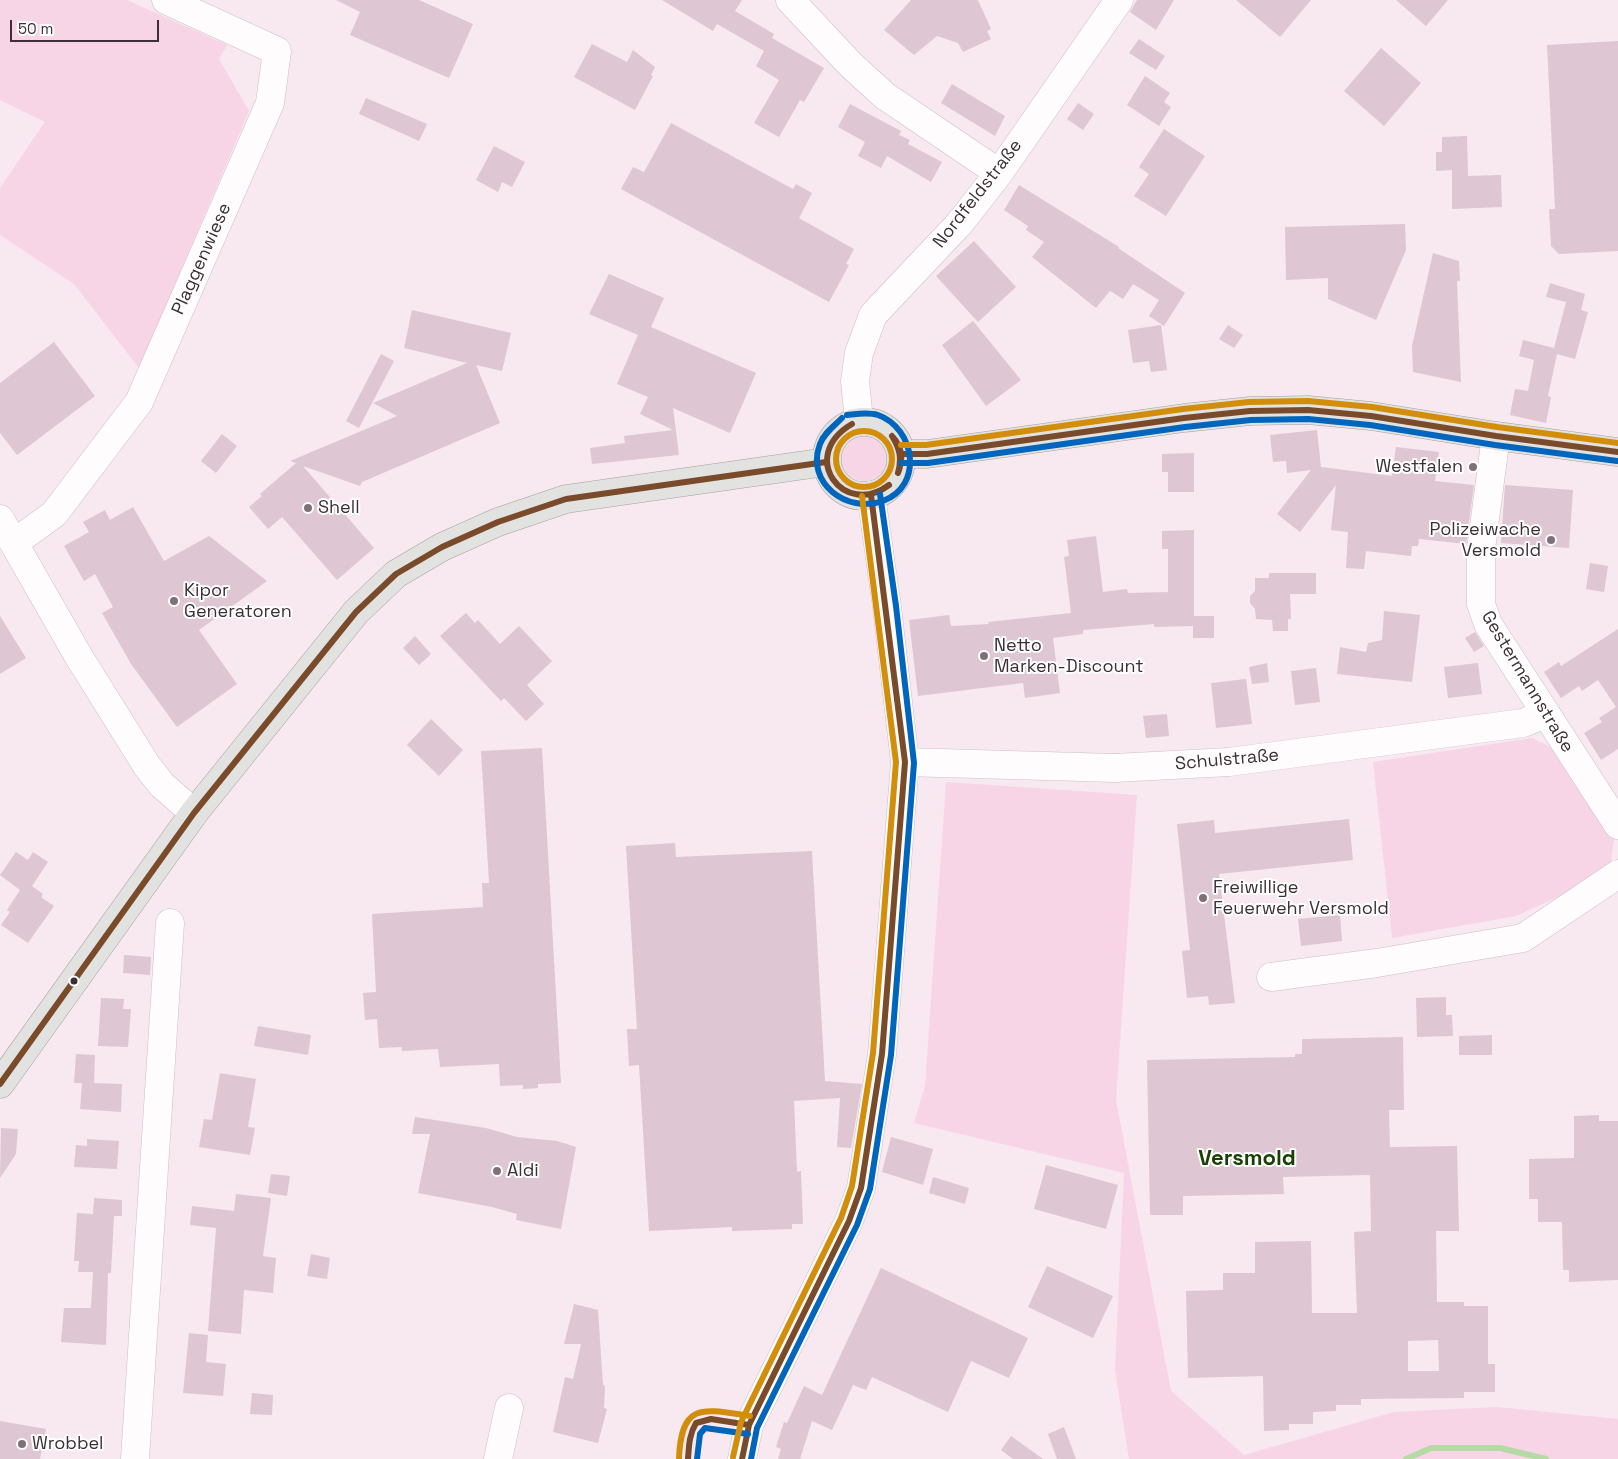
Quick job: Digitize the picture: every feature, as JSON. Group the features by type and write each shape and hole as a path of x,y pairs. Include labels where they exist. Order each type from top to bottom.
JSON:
{"main road":[{"path":"901,454 927,454 1250,411 1308,410 1371,416 1496,436 1618,452"},
{"path":"859,421 869,422 887,429 894,436 901,454 901,465 897,476 882,492 871,495 859,496 847,492 837,485 830,474 826,462 831,440 848,424 859,421"},
{"path":"0,1084 194,813 356,612 379,588 415,562 498,522 566,499 826,462"}],"street":[{"name":"Plaggenwiese","path":"14,543 54,514 139,402 270,103 278,51 166,0"},
{"path":"790,0 851,65 885,96 999,173"},
{"name":"Nordfeldstraße","path":"859,421 855,381 859,353 873,315 959,224 999,173 1119,0"},
{"name":"Gestermannstraße","path":"1496,436 1481,549 1481,604 1488,624 1544,714 1614,812"},
{"path":"742,1459 748,1425 849,1221 861,1188 882,1054 905,762 888,607 871,495"},
{"path":"0,519 79,657 147,766 162,785 194,813"},
{"name":"Schulstraße","path":"905,762 1115,768 1229,762 1523,723 1544,714"},
{"path":"1271,977 1377,963 1523,938 1618,874"},
{"path":"135,1459 170,923"},
{"path":"498,1459 509,1408"}],"shaded area":[{"path":"0,0 127,0 227,45 219,59 249,111 139,368 74,284 0,235 0,188 45,122 0,100"},
{"path":"860,437 868,437 880,443 886,459 880,475 868,481 860,481 848,475 842,463 842,455 848,443"},
{"path":"1532,738 1554,749 1614,839 1611,862 1560,896 1516,916 1392,938 1373,762"},
{"path":"946,782 1137,795 1116,1100 1171,1391 1244,1455 1394,1412 1497,1407 1618,1419 1618,1459 1129,1459 1115,1370 1124,1173 914,1123 925,1086"}],"building":[{"path":"336,0 419,0 473,24 449,78 350,35 360,12"},
{"path":"662,0 742,0 735,11 774,34 772,38 824,68 804,102 800,100 779,137 754,123 779,80 756,66 764,51 717,24 713,31"},
{"path":"911,0 978,0 991,29 987,31 991,39 963,52 958,43 937,36 914,55 884,30"},
{"path":"1137,0 1174,0 1156,30 1130,12"},
{"path":"1236,0 1311,0 1280,37"},
{"path":"1396,0 1448,0 1426,26"},
{"path":"1139,39 1165,56 1156,70 1129,53"},
{"path":"1618,41 1618,251 1559,254 1551,246 1549,209 1555,209 1547,45"},
{"path":"592,44 627,62 633,50 655,67 651,75 653,76 635,110 574,77"},
{"path":"1381,48 1421,83 1384,126 1344,91"},
{"path":"1145,76 1170,93 1164,102 1171,107 1159,126 1127,105"},
{"path":"952,84 1005,116 995,136 941,103"},
{"path":"366,98 427,124 419,141 359,114"},
{"path":"1078,103 1094,114 1083,130 1067,119"},
{"path":"850,104 901,131 899,135 910,140 908,144 942,162 931,182 887,156 881,168 858,156 865,142 838,127"},
{"path":"671,123 793,189 796,184 812,193 799,218 854,249 846,264 849,265 829,302 621,189 633,167 644,172"},
{"path":"1164,129 1205,156 1166,216 1134,196 1149,174 1139,167"},
{"path":"1467,136 1468,176 1501,175 1502,207 1452,209 1452,170 1436,171 1436,152 1442,152 1442,137"},
{"path":"494,146 525,162 512,187 502,182 498,192 476,180"},
{"path":"1019,185 1119,247 1185,293 1164,326 1149,316 1159,300 1133,284 1123,299 1110,291 1096,308 1032,257 1044,242 1026,230 1028,226 1004,210"},
{"path":"1405,224 1406,250 1376,320 1328,299 1328,278 1286,280 1285,227"},
{"path":"974,241 1016,287 978,322 936,276"},
{"path":"1433,253 1459,261 1460,281 1457,281 1461,382 1413,372 1412,346"},
{"path":"609,274 664,298 651,327 756,373 730,433 673,408 679,455 592,464 590,448 625,443 624,436 673,430 640,414 648,397 617,384 638,335 589,314"},
{"path":"1550,283 1585,294 1581,310 1588,312 1575,359 1557,354 1548,396 1551,397 1546,423 1510,415 1515,389 1528,391 1534,360 1519,356 1523,340 1554,348 1566,302 1546,297"},
{"path":"412,310 511,333 502,371 476,365 500,423 362,482 360,486 303,466 374,548 337,580 282,517 268,529 249,507 262,496 260,494 296,463 290,461 397,416 373,403 467,363 404,348"},
{"path":"973,321 1021,380 986,406 942,345"},
{"path":"1161,325 1167,370 1151,372 1149,361 1133,363 1128,330"},
{"path":"1228,325 1243,335 1234,348 1219,339"},
{"path":"54,342 95,396 17,455 0,433 0,383"},
{"path":"381,354 394,361 359,428 346,421"},
{"path":"1317,430 1321,467 1392,476 1396,447 1439,452 1435,481 1474,485 1466,544 1419,539 1418,546 1412,546 1411,556 1366,551 1364,569 1346,568 1348,532 1331,530 1336,485 1300,532 1277,514 1311,470 1287,473 1286,461 1273,462 1270,435"},
{"path":"222,434 237,446 216,473 201,461"},
{"path":"1194,453 1194,492 1168,492 1168,472 1162,472 1162,454"},
{"path":"1505,485 1573,490 1569,548 1501,543"},
{"path":"133,507 164,561 209,536 267,581 199,630 237,684 177,727 131,664 102,613 113,607 95,574 84,581 64,546 89,532 83,522 105,510 110,520"},
{"path":"1194,530 1194,616 1214,616 1214,638 1193,638 1193,626 1154,627 1154,624 1083,630 1083,634 1053,638 1060,693 1025,698 1023,683 918,696 909,620 949,615 951,626 989,624 988,622 1071,613 1064,557 1069,556 1067,540 1096,536 1103,592 1127,589 1128,593 1168,592 1168,549 1162,549 1162,531"},
{"path":"1590,563 1608,566 1604,592 1586,589"},
{"path":"1269,573 1316,573 1316,594 1290,594 1291,619 1288,619 1288,631 1273,631 1272,620 1256,619 1255,609 1250,603 1250,596 1255,591 1255,578 1269,578"},
{"path":"1384,611 1420,615 1412,682 1337,674 1340,647 1366,652 1368,643 1382,640"},
{"path":"466,613 475,623 478,620 500,644 519,626 552,661 527,685 544,704 526,721 504,698 501,701 440,636"},
{"path":"0,616 26,658 0,674"},
{"path":"1618,629 1618,749 1601,760 1584,733 1602,722 1599,718 1616,707 1598,680 1582,691 1579,686 1561,698 1544,672 1559,662 1561,666"},
{"path":"1475,632 1484,646 1474,652 1465,638"},
{"path":"415,636 431,654 419,665 403,648"},
{"path":"1267,663 1269,682 1252,684 1249,667"},
{"path":"1478,663 1482,694 1448,698 1444,667"},
{"path":"1316,668 1320,702 1295,705 1291,671"},
{"path":"1246,679 1252,724 1216,728 1211,683"},
{"path":"1167,714 1169,736 1146,738 1143,716"},
{"path":"431,719 463,750 439,776 407,745"},
{"path":"542,748 561,1083 538,1084 538,1088 523,1089 523,1085 500,1086 499,1064 440,1067 438,1049 402,1051 402,1047 379,1048 377,1019 365,1020 363,993 376,992 372,914 483,907 482,883 489,883 481,751"},
{"name":"Freiwillige Feuerwehr Versmold","path":"1349,819 1353,860 1219,874 1235,1003 1209,1005 1208,996 1187,998 1182,951 1190,950 1177,824 1214,820 1215,833"},
{"path":"675,843 676,857 812,851 825,1081 862,1084 851,1148 837,1147 840,1098 794,1101 797,1172 801,1171 803,1224 792,1224 792,1229 732,1231 732,1227 649,1231 639,1065 629,1066 627,1029 637,1029 626,846"},
{"path":"16,852 28,860 33,852 48,862 32,886 43,894 41,897 54,906 28,943 1,925 10,912 7,910 20,890 0,875"},
{"path":"1340,915 1342,941 1301,946 1298,919"},
{"path":"124,955 151,957 150,975 123,973"},
{"path":"1446,997 1446,1015 1452,1015 1453,1036 1417,1037 1416,998"},
{"path":"101,998 124,999 123,1009 131,1009 128,1047 98,1046"},
{"path":"258,1026 311,1035 308,1055 254,1046"},
{"path":"1492,1035 1492,1055 1459,1055 1459,1036"},
{"path":"1403,1037 1404,1110 1389,1110 1390,1147 1457,1146 1459,1231 1436,1231 1437,1302 1464,1302 1464,1306 1488,1306 1488,1364 1495,1364 1495,1392 1464,1392 1464,1398 1361,1399 1361,1405 1336,1405 1336,1411 1313,1412 1313,1424 1289,1424 1289,1430 1264,1431 1263,1376 1188,1378 1186,1291 1223,1290 1223,1273 1255,1273 1255,1242 1311,1241 1312,1313 1357,1313 1354,1232 1371,1231 1370,1175 1283,1177 1284,1194 1183,1196 1183,1215 1150,1215 1147,1060 1295,1057 1295,1054 1302,1054 1302,1039","holes":["1438,1340 1439,1371 1408,1371 1408,1341"]},
{"path":"76,1054 95,1055 94,1083 122,1084 121,1112 80,1109 82,1083 74,1083"},
{"path":"220,1073 256,1079 248,1127 255,1128 250,1155 199,1147 204,1119 212,1120"},
{"path":"1599,1115 1599,1121 1618,1121 1618,1280 1569,1282 1569,1270 1563,1270 1562,1222 1538,1222 1538,1199 1529,1199 1529,1159 1574,1158 1574,1116"},
{"name":"Aldi","path":"415,1117 486,1128 517,1137 557,1141 576,1147 561,1229 516,1220 517,1214 492,1207 418,1193 430,1134 412,1134"},
{"path":"1,1128 18,1129 16,1154 0,1178"},
{"path":"891,1137 933,1149 923,1185 882,1172"},
{"path":"87,1139 119,1141 117,1169 74,1167 76,1145 87,1146"},
{"path":"1046,1165 1118,1185 1106,1229 1034,1209"},
{"path":"271,1174 290,1176 287,1196 268,1193"},
{"path":"933,1177 969,1188 965,1204 929,1193"},
{"path":"236,1194 271,1198 263,1256 276,1258 273,1293 244,1290 241,1334 208,1331 216,1228 190,1225 192,1206 234,1211"},
{"path":"94,1198 122,1200 122,1216 114,1216 111,1273 108,1273 106,1345 61,1342 64,1308 91,1308 93,1272 78,1272 79,1261 74,1261 77,1213 93,1214"},
{"path":"311,1254 330,1258 327,1279 307,1276"},
{"path":"1047,1266 1113,1296 1093,1338 1028,1307"},
{"path":"881,1268 1028,1338 1009,1378 971,1361 948,1412 872,1377 866,1390 853,1385 832,1430 812,1421 800,1459 778,1459 781,1449 776,1447 784,1422 787,1423 804,1386 822,1395"},
{"path":"574,1304 598,1310 603,1385 605,1386 604,1408 607,1409 598,1443 553,1432 565,1377 573,1379 581,1344 564,1344"},
{"path":"189,1333 208,1335 206,1362 226,1364 223,1396 183,1393"},
{"path":"252,1393 273,1395 272,1415 250,1414"},
{"name":"Wrobbel","path":"0,1421 46,1429 40,1459 0,1459"},
{"path":"1064,1427 1076,1459 1057,1459 1048,1434"},
{"path":"1011,1436 1043,1459 1013,1459 1001,1450"}],"waterway":[{"path":"1406,1459 1431,1448 1500,1448 1546,1459"}],"transit line":[{"path":"901,445 926,445 1183,409 1249,402 1308,401 1372,407 1497,427 1618,443"},
{"path":"901,454 927,454 1184,418 1250,411 1308,410 1371,416 1496,436 1618,452"},
{"path":"842,418 827,433 820,444 817,458 818,471 824,483 832,492 843,499 856,503 869,504 883,501 896,494 905,483 909,471 910,457 907,444 900,432 891,422 878,415 866,413 847,415"},
{"path":"901,463 928,463 1185,427 1251,420 1308,419 1370,425 1495,445 1617,461"},
{"path":"852,424 836,437 828,452 828,466 833,479 843,489 856,494 872,493 889,485"},
{"path":"864,431 879,436 887,444 892,459 887,474 879,482 864,487 849,482 841,474 836,459 841,444 849,436 864,431"},
{"path":"892,436 896,440 901,454 898,473"},
{"path":"892,436 899,454 898,473"},
{"path":"0,1084 194,813 356,612 396,574 442,547 498,522 566,499 826,462"},
{"path":"751,1459 757,1428 857,1225 870,1189 891,1055 914,763 896,606 880,494"},
{"path":"742,1459 749,1425 849,1221 861,1188 882,1054 905,762 871,495"},
{"path":"733,1457 741,1422 841,1218 852,1186 873,1053 896,762 862,496"},
{"path":"679,1459 684,1427 690,1418 698,1413 708,1411 750,1416"},
{"path":"688,1459 689,1445 696,1423 711,1419 749,1425"},
{"path":"697,1459 700,1434 705,1428 748,1434"}],"place":[{"name":"Westfalen","path":"1473,467"},
{"name":"Shell","path":"308,508"},
{"name":"Polizeiwache Versmold","path":"1551,540"},
{"name":"Kipor Generatoren","path":"174,601"},
{"name":"Netto Marken-Discount","path":"984,656"},
{"name":"Freiwillige Feuerwehr Versmold","path":"1203,898"},
{"name":"Aldi","path":"497,1171"},
{"name":"Wrobbel","path":"22,1444"}],"district":[{"name":"Versmold","path":"1247,1159"}]}
